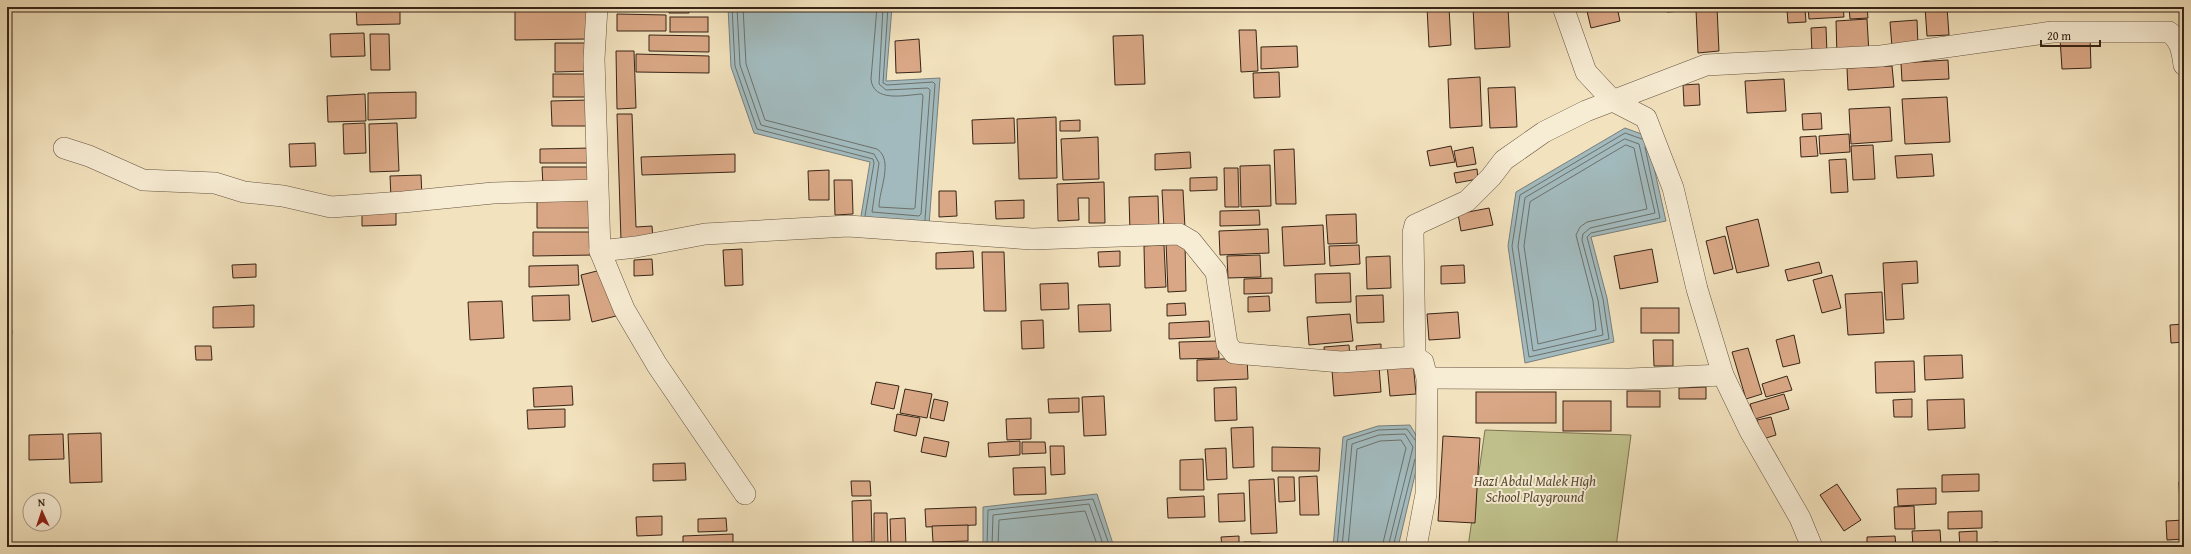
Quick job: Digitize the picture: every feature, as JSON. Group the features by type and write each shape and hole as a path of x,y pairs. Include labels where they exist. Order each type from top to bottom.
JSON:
{"street":[{"path":"597,7 594,59 596,190 600,251 624,309 657,365 745,494"},
{"path":"1564,7 1586,72 1613,101 1646,118 1673,188 1697,289 1723,375 1750,431 1800,518 1812,547"},
{"path":"1415,357 1413,233 1415,225 1467,201 1491,177 1504,160 1544,132 1613,101 1706,65 1881,56 2052,32 2168,32 2176,37 2181,45 2184,65"},
{"path":"64,148 89,156 143,180 215,183 244,192 283,196 332,206 404,202 493,193 596,190"},
{"path":"600,251 636,247 705,234 848,226 1032,239 1179,234 1191,241 1216,272 1227,344 1234,352 1341,362 1415,357 1422,362 1427,378 1426,494 1416,547"},
{"path":"1427,378 1630,379 1723,375"}],"green space":[{"name":"Hazi Abdul Malek High School Playground","path":"1485,430 1631,435 1616,547 1468,547"}],"water":[{"path":"728,7 892,7 886,81 940,78 929,225 860,222 870,162 754,133 731,67"},
{"path":"1625,128 1647,136 1666,221 1591,237 1607,298 1614,342 1525,363 1508,246 1516,192"},
{"path":"7,320 12,331 7,381"},
{"path":"1410,425 1422,445 1399,543 1395,547 1333,547 1343,437 1378,426"},
{"path":"1097,494 1114,547 983,547 983,507"}],"building":[{"path":"322,7 350,7 350,9 322,9"},
{"path":"356,7 400,7 400,24 357,25"},
{"path":"531,7 592,7 592,8"},
{"path":"623,7 664,7 664,11 623,11"},
{"path":"669,7 690,7 689,13 669,13"},
{"path":"1427,7 1449,7 1451,45 1429,47"},
{"path":"1473,7 1508,7 1510,47 1475,49"},
{"path":"1586,7 1617,7 1620,21 1591,28"},
{"path":"1667,7 1717,7 1719,51 1698,53 1696,10 1667,12"},
{"path":"1808,7 1843,7 1844,17 1809,19"},
{"path":"1849,7 1867,7 1868,18 1850,19"},
{"path":"1925,7 1947,7 1949,35 1927,36"},
{"path":"1805,9 1806,22 1788,23 1787,10"},
{"path":"515,10 588,10 589,39 515,40"},
{"path":"617,14 666,15 666,31 617,31"},
{"path":"670,17 708,17 708,32 670,32"},
{"path":"1867,19 1869,54 1837,56 1836,21"},
{"path":"1917,20 1918,45 1892,47 1890,22"},
{"path":"1826,27 1827,54 1812,55 1811,28"},
{"path":"1239,30 1256,30 1258,71 1241,72"},
{"path":"364,33 365,56 331,57 330,34"},
{"path":"370,34 389,34 390,70 371,70"},
{"path":"649,35 709,36 709,52 649,51"},
{"path":"1143,35 1145,84 1115,85 1113,36"},
{"path":"2090,36 2091,68 2062,69 2060,38"},
{"path":"919,39 921,72 896,73 895,41"},
{"path":"555,43 590,43 590,71 555,72"},
{"path":"1297,46 1298,67 1261,69 1261,47"},
{"path":"616,51 634,51 636,108 617,109"},
{"path":"636,54 709,56 709,73 636,72"},
{"path":"1948,60 1949,79 1902,81 1901,63"},
{"path":"1892,66 1894,87 1848,90 1847,68"},
{"path":"1279,72 1280,97 1254,98 1253,73"},
{"path":"553,74 589,74 589,97 553,97"},
{"path":"1480,77 1482,126 1450,128 1448,79"},
{"path":"1784,79 1786,111 1747,113 1745,81"},
{"path":"1699,84 1700,105 1684,106 1683,85"},
{"path":"1515,87 1517,127 1490,128 1488,88"},
{"path":"416,92 416,118 368,120 368,93"},
{"path":"365,94 366,121 328,122 327,96"},
{"path":"1947,97 1950,142 1905,144 1902,99"},
{"path":"589,100 589,126 552,126 551,101"},
{"path":"1890,107 1892,141 1851,144 1849,109"},
{"path":"1821,113 1822,129 1803,130 1802,114"},
{"path":"617,114 632,114 636,227 652,226 653,240 621,241"},
{"path":"1056,117 1057,178 1019,179 1017,119"},
{"path":"1014,118 1015,143 973,144 972,120"},
{"path":"1080,120 1080,131 1060,131 1060,121"},
{"path":"365,123 366,153 344,154 343,124"},
{"path":"397,123 399,171 370,172 369,124"},
{"path":"1849,134 1850,152 1820,154 1819,136"},
{"path":"1816,136 1818,156 1801,157 1800,137"},
{"path":"1098,137 1099,179 1063,180 1061,139"},
{"path":"315,143 316,166 290,167 289,144"},
{"path":"1873,145 1875,179 1853,180 1851,146"},
{"path":"1451,146 1455,162 1430,166 1427,151"},
{"path":"1473,147 1476,164 1457,167 1454,151"},
{"path":"592,148 592,163 540,163 540,149"},
{"path":"1294,149 1296,204 1276,204 1274,150"},
{"path":"1190,152 1191,168 1155,170 1155,154"},
{"path":"735,154 735,172 642,175 641,157"},
{"path":"1932,154 1934,176 1897,178 1895,156"},
{"path":"1846,159 1848,192 1831,193 1829,160"},
{"path":"1270,165 1271,206 1241,207 1240,166"},
{"path":"542,167 590,167 590,186 543,186"},
{"path":"1224,168 1238,168 1239,207 1225,207"},
{"path":"1477,169 1478,179 1456,183 1454,173"},
{"path":"829,170 829,200 809,200 808,171"},
{"path":"421,175 422,197 391,198 390,176"},
{"path":"1217,177 1217,190 1190,191 1190,178"},
{"path":"834,180 852,180 853,214 835,215"},
{"path":"1104,182 1105,223 1089,223 1089,198 1078,198 1079,220 1058,221 1057,184"},
{"path":"1162,190 1183,190 1185,228 1164,229"},
{"path":"939,191 956,191 957,216 939,217"},
{"path":"593,194 593,228 537,228 537,195"},
{"path":"1158,196 1159,230 1130,232 1129,197"},
{"path":"1024,200 1024,218 996,219 995,201"},
{"path":"396,208 396,225 362,226 362,209"},
{"path":"1489,208 1493,225 1461,231 1458,214"},
{"path":"1259,210 1260,225 1220,226 1220,211"},
{"path":"1356,214 1357,243 1328,244 1326,215"},
{"path":"1758,219 1769,266 1737,273 1726,227"},
{"path":"1323,225 1325,264 1284,266 1282,227"},
{"path":"1268,229 1269,253 1220,255 1219,231"},
{"path":"533,232 594,232 594,255 533,256"},
{"path":"1725,236 1733,269 1714,274 1706,241"},
{"path":"1166,242 1185,242 1186,291 1168,292"},
{"path":"1164,245 1166,287 1145,288 1144,246"},
{"path":"1359,245 1360,264 1330,266 1329,246"},
{"path":"742,249 743,285 725,286 723,250"},
{"path":"1652,249 1658,282 1620,289 1614,256"},
{"path":"973,251 974,268 936,269 936,253"},
{"path":"1120,251 1120,266 1099,267 1098,252"},
{"path":"982,252 1004,252 1006,311 984,311"},
{"path":"1260,255 1261,277 1228,278 1227,256"},
{"path":"1390,256 1391,288 1367,289 1366,257"},
{"path":"652,259 653,275 634,276 634,260"},
{"path":"1917,261 1918,283 1902,284 1904,319 1886,320 1883,263"},
{"path":"1819,262 1822,273 1788,281 1785,270"},
{"path":"256,264 256,277 233,278 232,265"},
{"path":"578,265 579,285 529,287 529,266"},
{"path":"1464,265 1465,283 1441,284 1441,266"},
{"path":"605,269 616,316 592,322 581,275"},
{"path":"1350,273 1351,302 1316,303 1315,274"},
{"path":"1832,275 1841,308 1822,313 1813,280"},
{"path":"1272,278 1272,293 1244,294 1244,279"},
{"path":"1068,283 1069,309 1041,310 1040,284"},
{"path":"1882,292 1884,333 1848,335 1845,294"},
{"path":"569,295 570,320 533,321 532,296"},
{"path":"1383,295 1384,322 1357,323 1356,296"},
{"path":"1269,296 1270,311 1248,312 1248,297"},
{"path":"502,301 504,338 470,340 468,302"},
{"path":"1185,303 1186,315 1167,316 1167,304"},
{"path":"1110,304 1111,331 1079,332 1078,305"},
{"path":"254,305 254,327 213,328 213,307"},
{"path":"1641,308 1679,308 1679,333 1641,333"},
{"path":"1458,312 1460,338 1429,340 1427,314"},
{"path":"1350,314 1353,341 1309,345 1307,317"},
{"path":"1043,320 1044,348 1022,349 1021,321"},
{"path":"1209,321 1210,337 1169,339 1169,323"},
{"path":"2184,324 2184,342 2171,343 2170,325"},
{"path":"1794,335 1800,363 1783,367 1776,340"},
{"path":"1653,340 1673,340 1673,366 1654,366"},
{"path":"1218,341 1219,358 1180,359 1179,342"},
{"path":"1381,344 1381,352 1357,354 1356,346"},
{"path":"1349,345 1350,357 1325,359 1324,347"},
{"path":"195,346 211,346 212,360 196,360"},
{"path":"1748,348 1762,394 1746,399 1732,352"},
{"path":"1962,355 1963,378 1925,380 1924,356"},
{"path":"1247,358 1248,379 1197,381 1197,360"},
{"path":"1914,361 1915,392 1876,393 1875,362"},
{"path":"1413,362 1416,394 1390,396 1387,364"},
{"path":"1379,366 1381,392 1334,396 1332,370"},
{"path":"1787,376 1792,390 1766,397 1762,384"},
{"path":"876,382 899,386 894,409 871,404"},
{"path":"572,386 573,405 534,407 533,388"},
{"path":"1236,387 1237,420 1215,421 1214,388"},
{"path":"1706,387 1706,399 1679,399 1679,388"},
{"path":"905,389 932,394 927,418 900,413"},
{"path":"1627,391 1660,391 1660,407 1627,407"},
{"path":"1476,392 1556,392 1556,423 1476,423"},
{"path":"1784,394 1789,409 1755,419 1750,404"},
{"path":"1104,396 1106,435 1084,436 1082,397"},
{"path":"1079,398 1079,412 1049,413 1048,399"},
{"path":"934,399 948,402 944,421 930,418"},
{"path":"1912,399 1912,417 1894,417 1893,400"},
{"path":"1964,399 1965,428 1928,430 1927,400"},
{"path":"1563,401 1611,401 1611,431 1563,431"},
{"path":"565,409 565,427 528,429 527,410"},
{"path":"897,414 920,418 916,436 894,431"},
{"path":"1771,417 1776,435 1763,439 1757,420"},
{"path":"1031,418 1031,439 1007,440 1006,419"},
{"path":"1253,427 1254,467 1233,468 1231,428"},
{"path":"101,433 102,482 70,483 68,434"},
{"path":"63,434 64,459 29,460 29,435"},
{"path":"1443,436 1480,438 1475,523 1438,521"},
{"path":"924,437 949,442 946,457 921,452"},
{"path":"1020,441 1020,455 989,457 988,443"},
{"path":"1022,442 1045,442 1046,453 1022,454"},
{"path":"1050,446 1064,446 1065,474 1051,475"},
{"path":"1272,447 1320,448 1319,471 1272,471"},
{"path":"1226,448 1227,479 1207,480 1205,449"},
{"path":"1203,459 1204,490 1180,490 1180,460"},
{"path":"685,463 686,480 653,481 653,464"},
{"path":"1045,467 1046,494 1014,495 1013,468"},
{"path":"1979,474 1979,491 1942,492 1942,475"},
{"path":"1317,476 1319,515 1300,515 1299,477"},
{"path":"1278,477 1294,477 1295,501 1279,502"},
{"path":"1274,479 1277,533 1251,534 1249,480"},
{"path":"851,481 870,481 871,496 852,496"},
{"path":"2179,482 2184,482 2184,507 2180,507"},
{"path":"1837,484 1861,520 1844,531 1820,495"},
{"path":"1936,488 1936,504 1898,506 1897,489"},
{"path":"1244,493 1245,521 1219,522 1218,494"},
{"path":"1204,496 1205,517 1168,518 1167,498"},
{"path":"871,500 872,542 853,543 852,501"},
{"path":"1914,506 1915,529 1895,529 1894,507"},
{"path":"976,507 976,525 926,527 925,509"},
{"path":"1982,511 1982,528 1948,529 1948,512"},
{"path":"874,513 887,513 888,545 874,546"},
{"path":"662,516 662,535 637,536 636,517"},
{"path":"726,518 727,531 698,532 698,519"},
{"path":"905,518 906,547 891,547 890,519"},
{"path":"2184,520 2184,539 2167,540 2166,521"},
{"path":"968,525 968,541 933,542 932,526"},
{"path":"1940,530 1941,545 1913,546 1912,531"},
{"path":"1977,531 1977,547 1960,547 1959,532"},
{"path":"733,534 733,547 683,547 683,536"},
{"path":"1239,536 1239,547 1222,547 1221,537"},
{"path":"1895,536 1896,547 1867,547 1867,537"},
{"path":"1244,542 1260,542 1260,547 1244,547"},
{"path":"1998,542 1998,547 1978,547 1978,543"},
{"path":"978,544 978,547 957,547 956,545"},
{"path":"2178,544 2184,544 2184,547 2178,547"}]}
